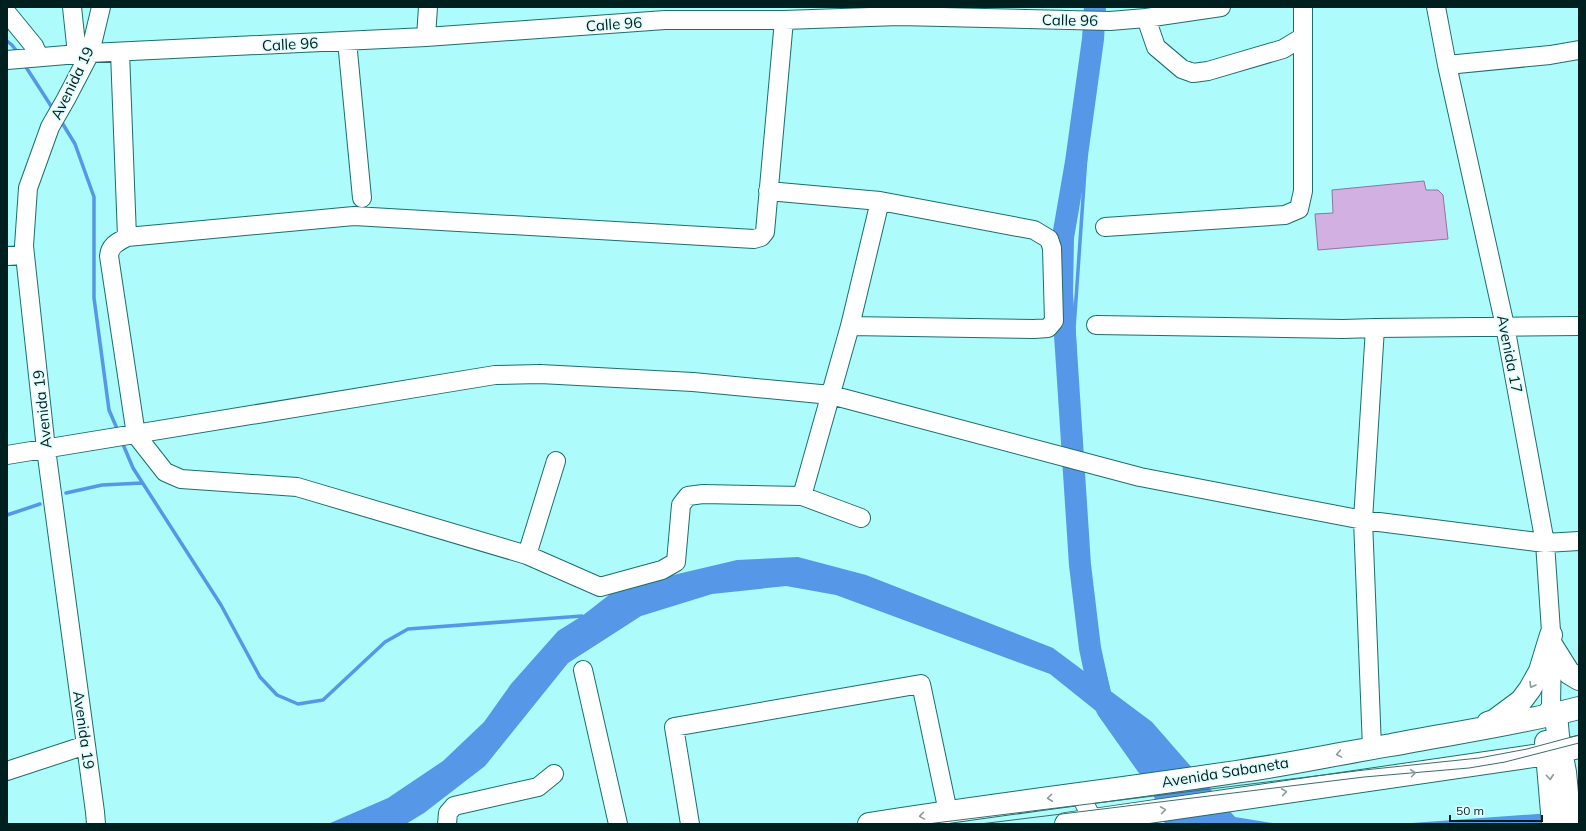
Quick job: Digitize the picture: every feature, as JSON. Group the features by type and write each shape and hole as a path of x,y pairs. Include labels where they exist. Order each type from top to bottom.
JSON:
{"main road":[{"path":"1552,641 1569,673 1579,679"},
{"path":"1469,731 1494,721 1521,701 1540,671 1552,641"},
{"name":"Avenida Sabaneta","path":"869,824 1243,771 1469,731 1551,712 1579,708"},
{"name":"Avenida 17","path":"1551,712 1545,736 1562,750 1559,796 1554,824"},
{"name":"Avenida Sabaneta","path":"1066,824 1120,819 1246,798 1562,750"},
{"name":"Avenida 17","path":"1559,796 1570,824"}],"street":[{"path":"72,7 84,53"},
{"name":"Avenida 19","path":"96,824 46,449 24,246 28,188 50,127 66,99 101,7"},
{"path":"426,37 428,7"},
{"name":"Calle 96","path":"7,60 84,53 426,37 665,20 784,20 900,11 1083,21 1110,21 1146,18 1221,7"},
{"path":"1105,227 1285,215 1300,208 1303,190 1303,7"},
{"name":"Avenida 17","path":"1436,7 1447,65 1506,326 1545,543 1552,641 1551,712"},
{"path":"7,13 34,46 37,57"},
{"path":"1146,18 1156,47 1182,70 1193,73 1208,71 1283,49 1303,37"},
{"path":"784,20 765,232 761,237 754,239 354,216 127,237 113,245 109,256 136,434 165,472 181,479 297,487 527,555 600,587 662,570 676,562 681,504 688,496 703,494 802,496 861,518"},
{"path":"347,41 362,198"},
{"path":"1447,65 1550,55 1579,50"},
{"path":"120,52 127,237"},
{"path":"768,191 880,201 1034,230 1049,239 1052,248 1054,321 1048,328 850,326"},
{"path":"802,496 850,326 880,201"},
{"path":"7,256 25,256"},
{"path":"1096,325 1343,329 1579,326"},
{"path":"1372,748 1363,520 1375,328"},
{"path":"7,455 495,375 540,374 693,382 830,394 1140,477 1363,520 1545,543 1579,541"},
{"path":"527,555 556,461"},
{"path":"583,670 618,824"},
{"path":"690,824 674,727 921,684 948,812"},
{"path":"7,771 86,745"},
{"path":"447,824 448,813 454,806 538,786 554,774"},
{"path":"1080,795 1094,822"}],"water":[{"path":"798,557 866,575 1053,648 1152,722 1235,817 1279,824 1165,824 1143,770 1136,743 1050,674 836,595 786,586 712,594 641,616 568,663 485,766 424,813 406,824 328,824 388,798 443,761 484,722 511,684 558,631 582,616 618,588 737,560"},
{"path":"1579,811 1579,824 1398,824"}],"building":[{"path":"1424,181 1426,190 1438,190 1443,195 1448,239 1318,250 1315,214 1333,213 1332,190"}],"waterway":[{"path":"1095,7 1093,39 1076,162 1063,237 1062,294 1080,565 1090,648 1101,700"},
{"path":"1095,16 1096,7"},
{"path":"1079,455 1074,328 1095,26"},
{"path":"7,41 18,53"},
{"path":"24,64 53,109"},
{"path":"61,121 75,144 94,197 94,298 109,410 118,431"},
{"path":"122,442 133,468 221,605 260,677 277,695 298,704 323,700 385,642 408,629 582,616"},
{"path":"1080,467 1092,621 1109,691"},
{"path":"66,493 102,485 142,483"},
{"path":"7,515 40,504"},
{"path":"1107,709 1168,795 1185,824"}],"tram line":[{"path":"927,824 1364,770 1479,758 1527,749 1579,735"},
{"path":"980,824 1364,777 1469,768 1505,762 1579,743"}]}
